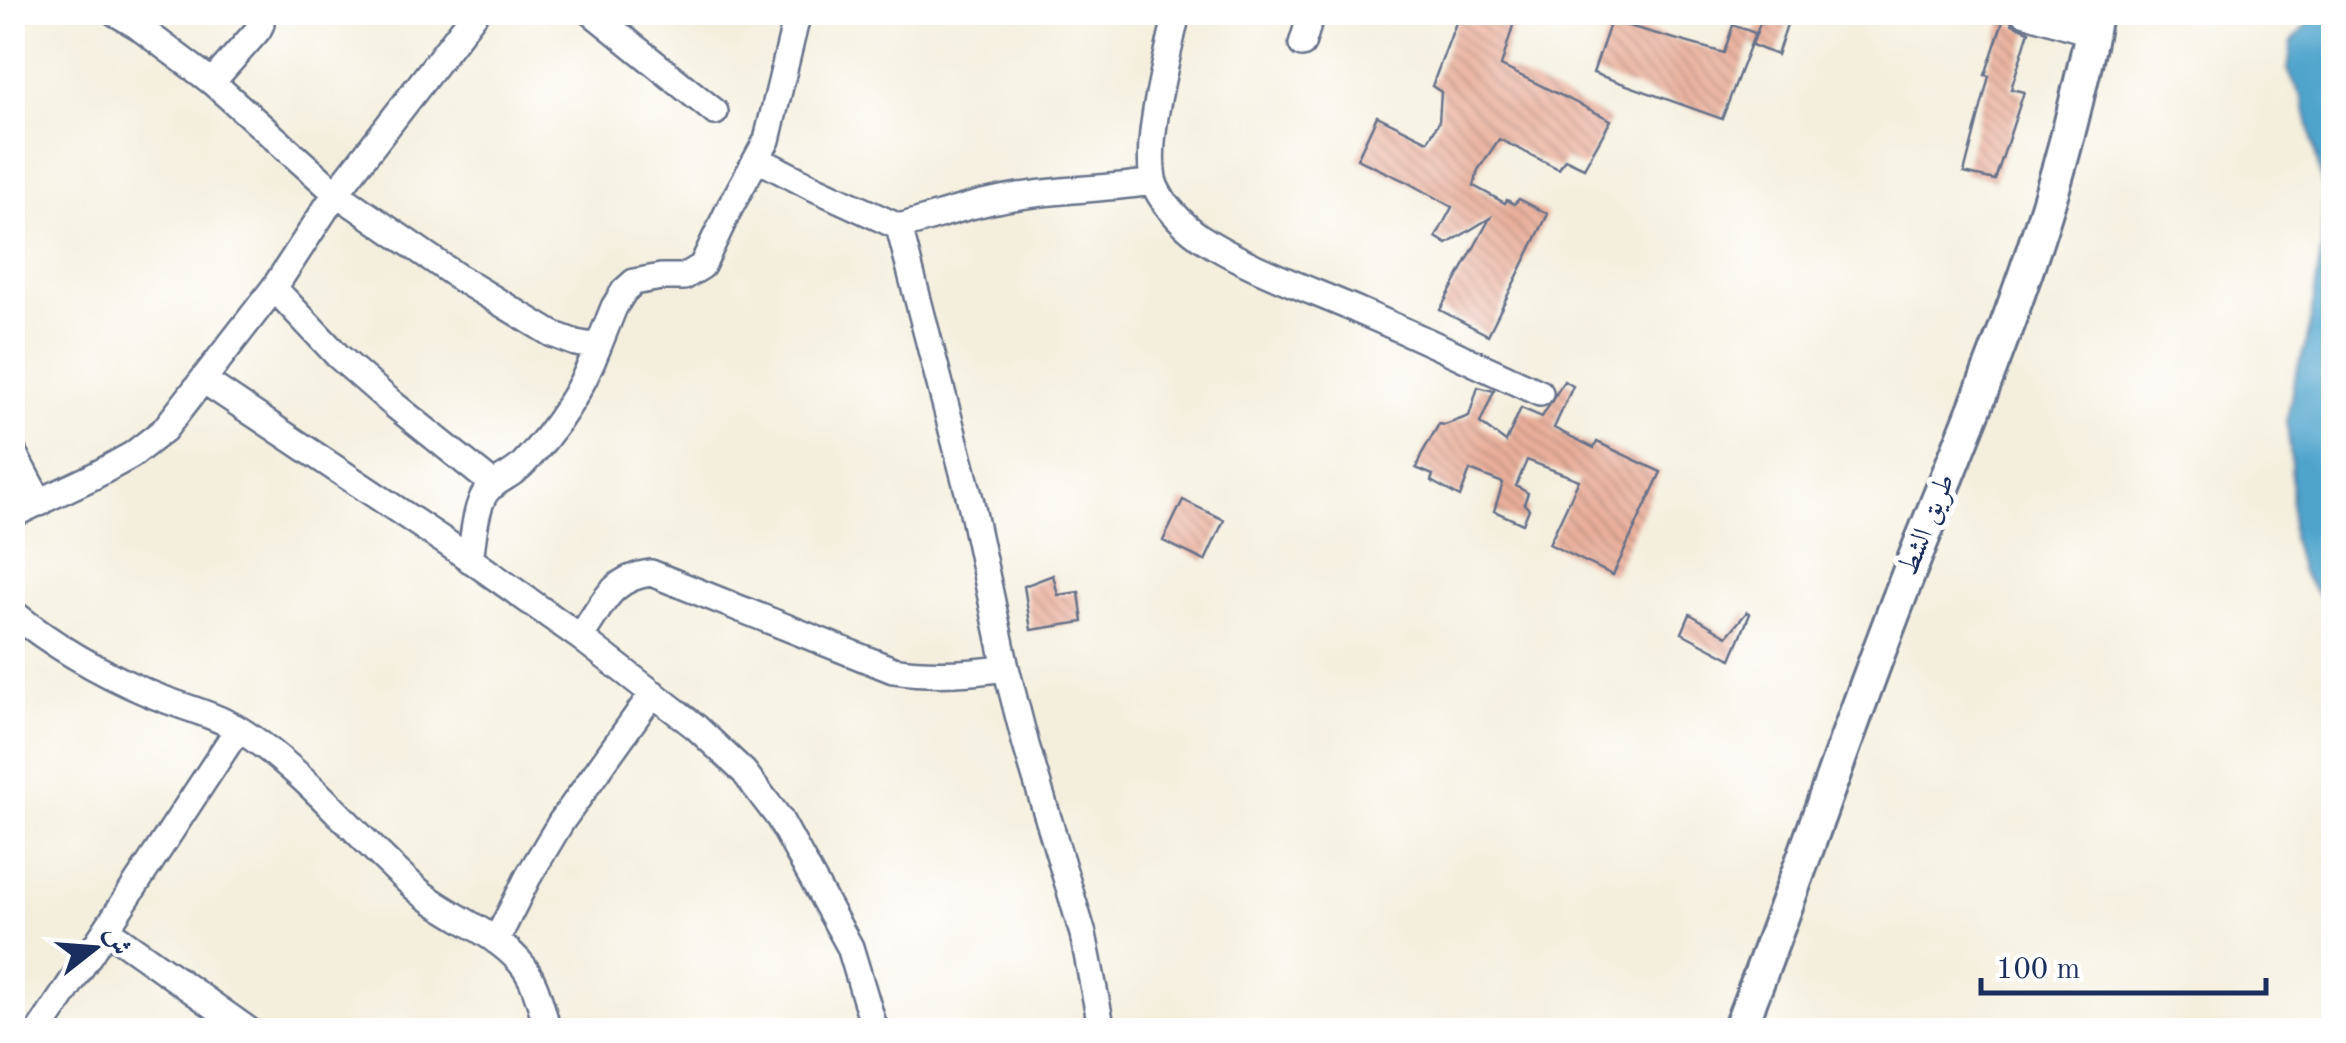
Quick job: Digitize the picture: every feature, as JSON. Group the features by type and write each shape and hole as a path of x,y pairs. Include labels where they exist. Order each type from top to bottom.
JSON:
{"main road":[{"name":"طريق الشط","path":"1739,1030 1826,790 1994,361 2044,222 2066,147 2094,23"}],"street":[{"path":"114,12 136,24 212,82 336,193 461,279 552,334 598,347"},
{"path":"212,82 258,30 262,24 259,12"},
{"path":"12,515 132,455 164,430 274,288 336,193 476,12"},
{"path":"591,12 715,112"},
{"path":"470,560 480,504 486,492 521,466 553,428 585,381 624,291 634,282 684,277 702,266 758,159 772,121 798,12"},
{"path":"1177,12 1152,146 1153,182 1181,221 1240,260 1540,393"},
{"path":"1302,44 1312,12"},
{"path":"2023,12 2094,23"},
{"path":"758,159 899,227 996,200 1153,182"},
{"path":"899,227 971,503 1026,745 1083,934 1102,1030"},
{"path":"274,288 338,356 494,484"},
{"path":"204,380 580,637 696,727 744,772 779,818 850,947 876,1030"},
{"path":"12,450 40,503"},
{"path":"580,637 609,592 624,580 651,573 893,670 939,675 1006,668"},
{"path":"12,612 96,669 238,729 294,770 421,892 496,941 522,963 548,1030"},
{"path":"496,941 561,822 653,693"},
{"path":"40,1030 238,729"},
{"path":"108,930 248,1030"}],"water":[{"path":"2316,13 2334,13 2333,608 2301,572 2292,538 2287,422 2294,379 2307,341 2322,248 2324,191 2303,100 2288,70 2292,42"}],"building":[{"path":"1460,12 1517,12 1501,66 1611,120 1584,168 1565,159 1559,169 1499,139 1478,170 1474,186 1505,203 1507,200 1514,204 1519,199 1548,214 1488,335 1440,310 1490,218 1447,244 1436,237 1452,207 1357,159 1377,116 1428,141 1439,122 1441,92 1432,86"},
{"path":"1764,12 1791,12 1777,55 1752,45"},
{"path":"2006,12 2012,24 2029,31 2011,89 2024,92 1995,180 1964,173 1989,76 1985,75"},
{"path":"1611,21 1724,53 1733,25 1755,33 1722,119 1593,73"},
{"path":"1564,381 1573,386 1554,428 1594,448 1597,442 1661,472 1613,575 1549,544 1579,480 1527,460 1516,486 1528,493 1524,504 1529,509 1523,524 1494,511 1503,483 1470,470 1460,497 1431,481 1433,475 1416,468 1439,424 1469,416 1478,387 1494,391 1480,423 1506,442 1521,408 1542,417"},
{"path":"1183,500 1224,520 1205,561 1163,541"},
{"path":"1053,575 1058,595 1079,592 1083,622 1031,630 1024,586"},
{"path":"1747,612 1750,614 1731,659 1682,633 1690,614 1727,636"}]}
